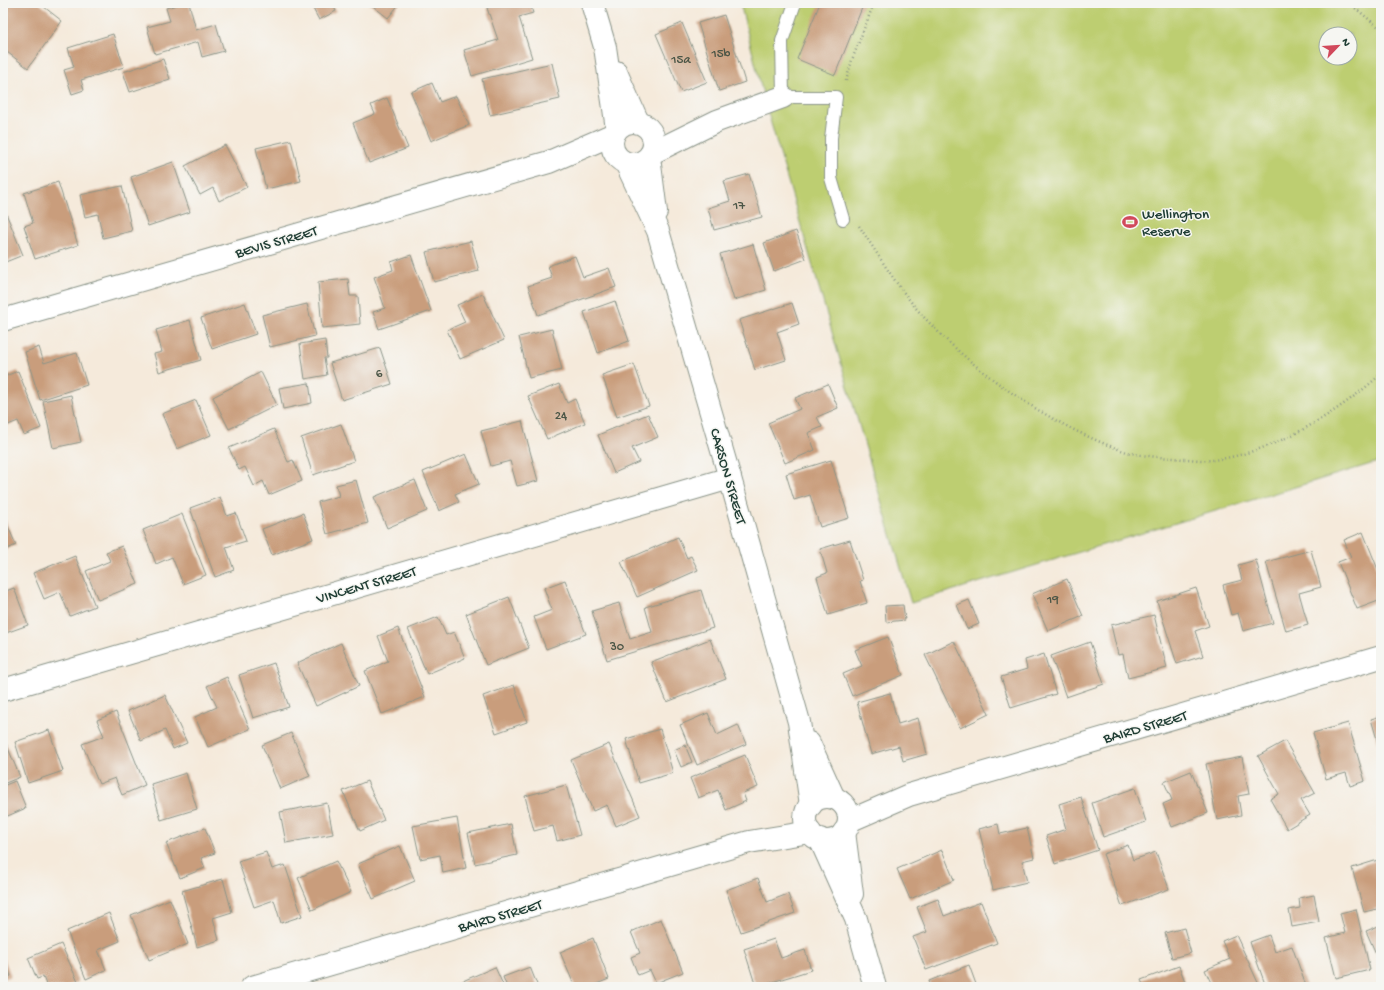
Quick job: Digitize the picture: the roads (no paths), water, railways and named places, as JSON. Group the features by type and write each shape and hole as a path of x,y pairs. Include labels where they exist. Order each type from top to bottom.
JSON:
{"street":[{"name":"CARSON STREET","path":"592,3 605,47 648,141 658,231"},
{"name":"CARSON STREET","path":"605,47 618,145 658,231 799,722 811,823 856,919 876,987"},
{"path":"648,141 716,121 783,97"},
{"path":"626,123 648,141 638,164 618,145 626,123"},
{"name":"BEVIS STREET","path":"3,320 549,162 618,145"},
{"name":"VINCENT STREET","path":"3,690 730,478"},
{"name":"BAIRD STREET","path":"842,814 1381,657"},
{"name":"CARSON STREET","path":"799,722 842,814 856,919"},
{"path":"822,798 842,814 833,840 811,823 822,798"},
{"name":"BAIRD STREET","path":"252,987 811,823"}],"lane":[{"path":"795,3 782,41 783,97 836,96 831,138 831,178 843,219"}],"place":[{"name":"Wellington Reserve","path":"1130,222"}]}
